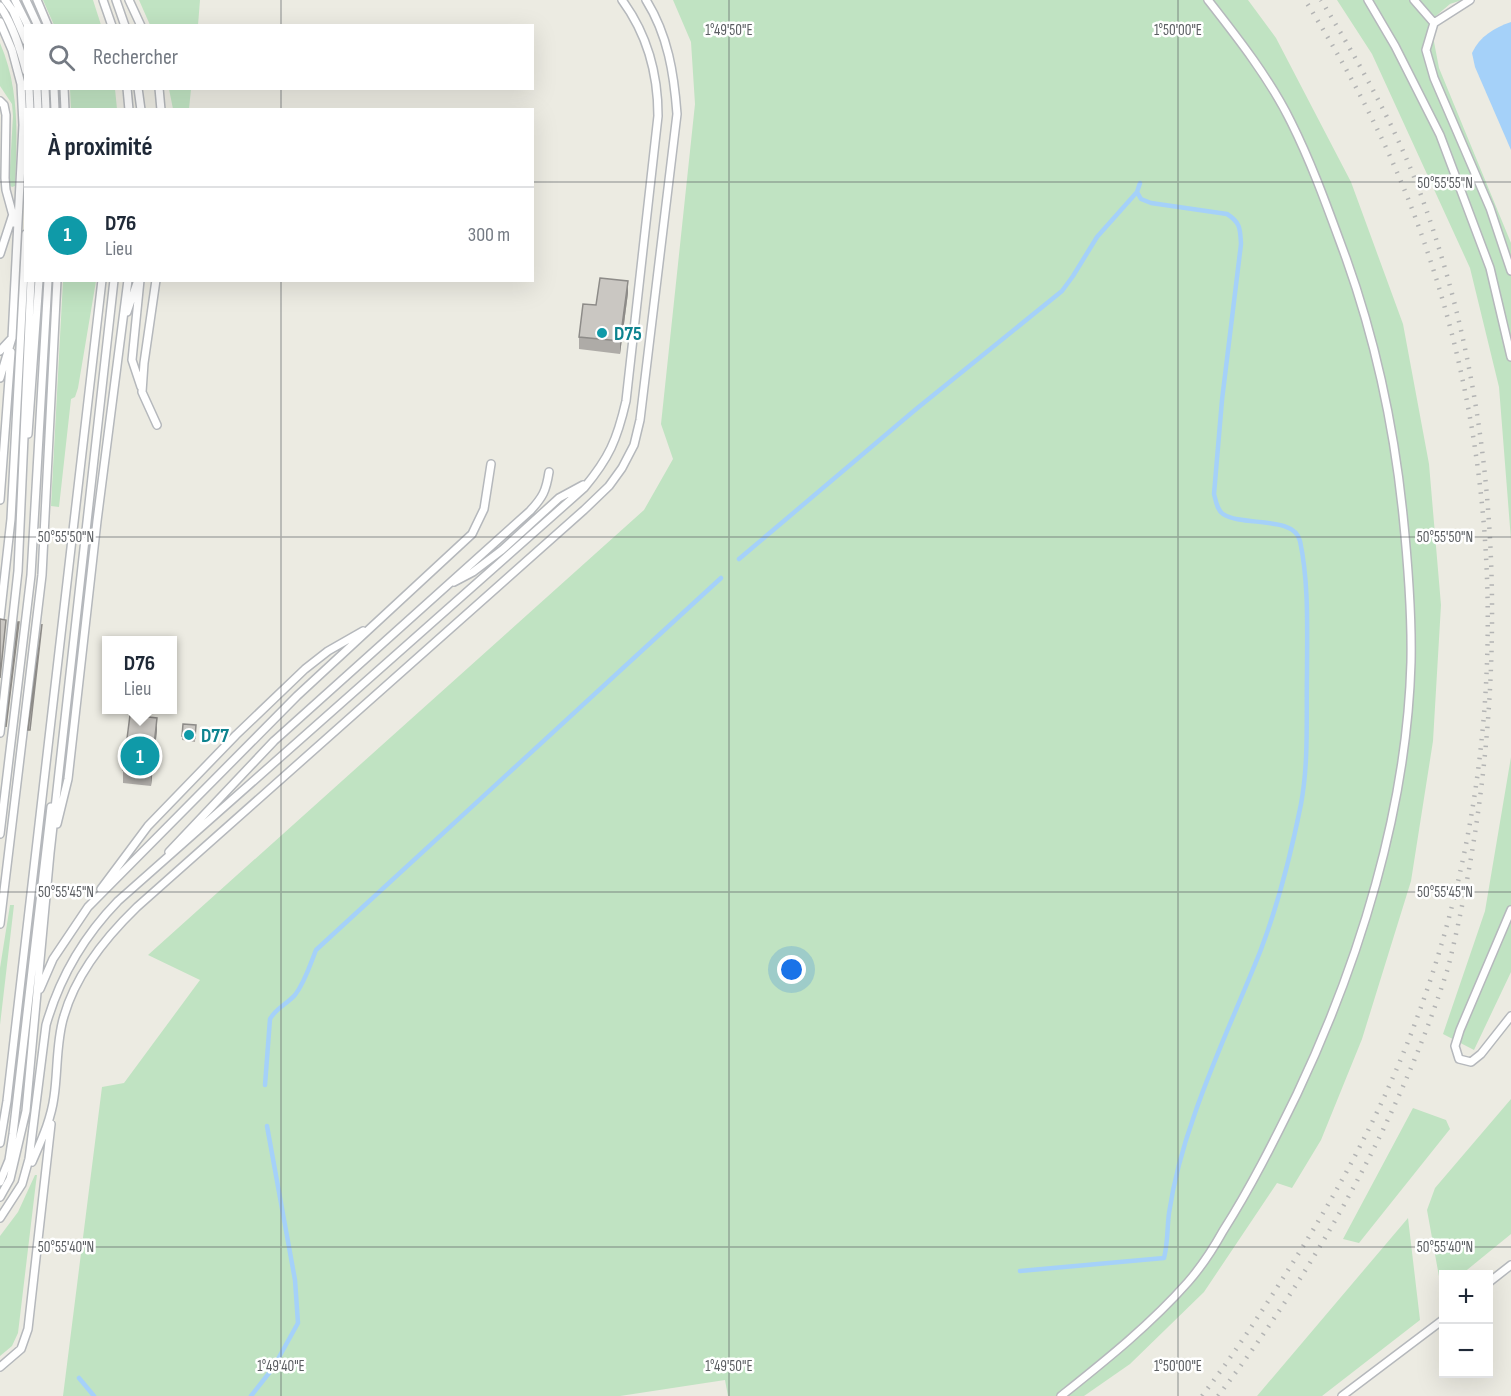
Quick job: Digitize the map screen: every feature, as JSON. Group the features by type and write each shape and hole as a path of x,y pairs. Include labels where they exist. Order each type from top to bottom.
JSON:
{"lane":[{"path":"5,0 13,11 24,36"},
{"path":"15,0 27,24"},
{"path":"26,0 37,24"},
{"path":"37,0 47,24"},
{"path":"103,0 111,24"},
{"path":"116,0 124,24"},
{"path":"129,0 140,24"},
{"path":"22,1184 31,1148 46,1025 60,983 83,941 99,920 575,496 590,481 613,447 626,401 658,116 655,76 649,51 639,27 622,0"},
{"path":"0,1367 21,1349 28,1329 64,1016 92,958 112,932 137,907 609,486 634,445 643,402 676,114 675,80 668,47 655,14 646,0"},
{"path":"1061,1396 1125,1345 1190,1281 1241,1204 1269,1153 1328,1029 1360,936 1386,845 1406,726 1411,663 1409,573 1395,439 1374,344 1318,181 1289,118 1238,38 1208,0"},
{"path":"1368,0 1395,46 1440,135 1490,268 1511,357"},
{"path":"1414,0 1434,23"},
{"path":"1470,0 1434,23 1426,50 1434,78 1490,208 1511,271"},
{"path":"0,6 6,15 24,63"},
{"path":"0,22 12,50 21,84 23,125 12,338 0,500"},
{"path":"29,90 30,108"},
{"path":"37,90 38,108"},
{"path":"45,90 46,108"},
{"path":"54,90 55,108"},
{"path":"64,90 65,108"},
{"path":"127,90 129,108"},
{"path":"138,90 141,108"},
{"path":"159,90 161,108"},
{"path":"0,101 4,105 6,115 6,190 14,213 17,237"},
{"path":"0,254 19,197"},
{"path":"0,618 11,519 24,272"},
{"path":"18,565 31,282"},
{"path":"0,734 18,565 39,282"},
{"path":"0,834 31,575 48,282"},
{"path":"0,924 42,575 57,282"},
{"path":"0,1143 7,1101 102,282"},
{"path":"0,1197 10,1179 26,1111 50,853 114,282"},
{"path":"50,853 69,779 128,282"},
{"path":"121,331 138,282"},
{"path":"139,282 132,360 142,392 157,425"},
{"path":"142,392 156,282"},
{"path":"0,352 12,338"},
{"path":"0,359 12,338"},
{"path":"0,378 12,338"},
{"path":"88,907 262,730 370,627 461,547 480,523 491,464"},
{"path":"143,880 274,741 530,511 547,488 549,472"},
{"path":"441,590 473,572 502,550 559,498 590,481"},
{"path":"0,1182 9,1160 13,1134 87,522"},
{"path":"35,1009 42,983 53,959 148,826 236,735 306,669 328,651 370,627"},
{"path":"1511,910 1460,1030 1455,1046 1459,1059 1471,1062 1476,1058 1511,1016"},
{"path":"0,1218 22,1184 45,1132 54,1100"},
{"path":"7,1101 13,1134"},
{"path":"1493,1279 1511,1265"},
{"path":"1342,1396 1439,1322"}],"green space":[{"path":"43,0 93,0 101,24 54,24"},
{"path":"139,0 200,0 198,24 150,24"},
{"path":"673,0 1248,0 1276,38 1351,182 1403,324 1429,464 1441,605 1433,741 1411,881 1362,1039 1321,1140 1292,1188 1277,1183 1204,1292 1130,1364 1084,1396 728,1396 725,1380 620,1396 63,1396 102,1087 124,1083 200,980 148,955 644,510 673,459 661,424 695,104 691,42"},
{"path":"1337,0 1462,0 1450,4 1430,21 1439,68 1511,243 1511,540 1499,387 1470,268 1372,54"},
{"path":"0,43 11,78 16,113 15,186 12,187 9,185 12,104 0,86"},
{"path":"70,90 115,90 117,108 71,108"},
{"path":"169,90 191,90 189,108 173,108"},
{"path":"63,282 96,282 78,388 75,397 71,399 59,507 51,506"},
{"path":"1511,757 1511,972 1474,1050 1443,1034 1485,911"},
{"path":"10,905 14,905 0,1025 0,968"},
{"path":"1511,1099 1511,1234 1467,1270 1439,1270 1439,1276 1427,1210 1435,1188"},
{"path":"1413,1108 1446,1120 1450,1129 1359,1243 1343,1239"},
{"path":"37,1175 18,1333 12,1346 0,1356 0,1236 18,1212"},
{"path":"1408,1218 1420,1320 1322,1396 1257,1396"}],"water":[{"path":"1511,22 1511,150 1475,67 1472,53 1488,33"}],"building":[{"name":"D75","path":"600,278 628,281 620,341 579,337 583,304 596,305"},
{"path":"0,619 6,620 0,678"},
{"path":"18,622 19,622 6,727"},
{"path":"42,624 30,730 28,730"},
{"path":"130,715 157,718 151,773 123,770"},
{"name":"D77","path":"183,724 196,725 195,738 182,736"}],"waterway":[{"path":"739,559 915,410 1062,291 1097,237 1137,192 1140,183"},
{"path":"1020,1271 1164,1258 1171,1201 1183,1152 1209,1074 1273,916 1304,788 1307,738 1307,623 1305,573 1300,541 1296,533 1278,524 1242,520 1223,514 1218,508 1214,494 1222,400 1241,244 1239,227 1235,220 1227,214 1151,203 1141,199 1137,192"},
{"path":"265,1085 270,1019 299,990 316,950 721,578"},
{"path":"251,1396 273,1368 298,1323 295,1280 267,1126"},
{"path":"79,1378 94,1396"}],"railway":[{"path":"1202,1396 1254,1323 1322,1216 1374,1119 1404,1052 1448,923 1470,826 1483,727 1488,627 1484,527 1472,428 1451,331 1422,236 1385,145 1355,86 1305,0"},
{"path":"1218,1396 1254,1348 1321,1245 1380,1137 1428,1025 1448,968 1469,871 1483,773 1491,674 1492,574 1485,475 1471,377 1449,281 1408,163 1361,68 1321,0"}],"place":[{"name":"D75","path":"602,333"},
{"name":"D77","path":"189,735"},
{"name":"D76","path":"140,756"}]}
